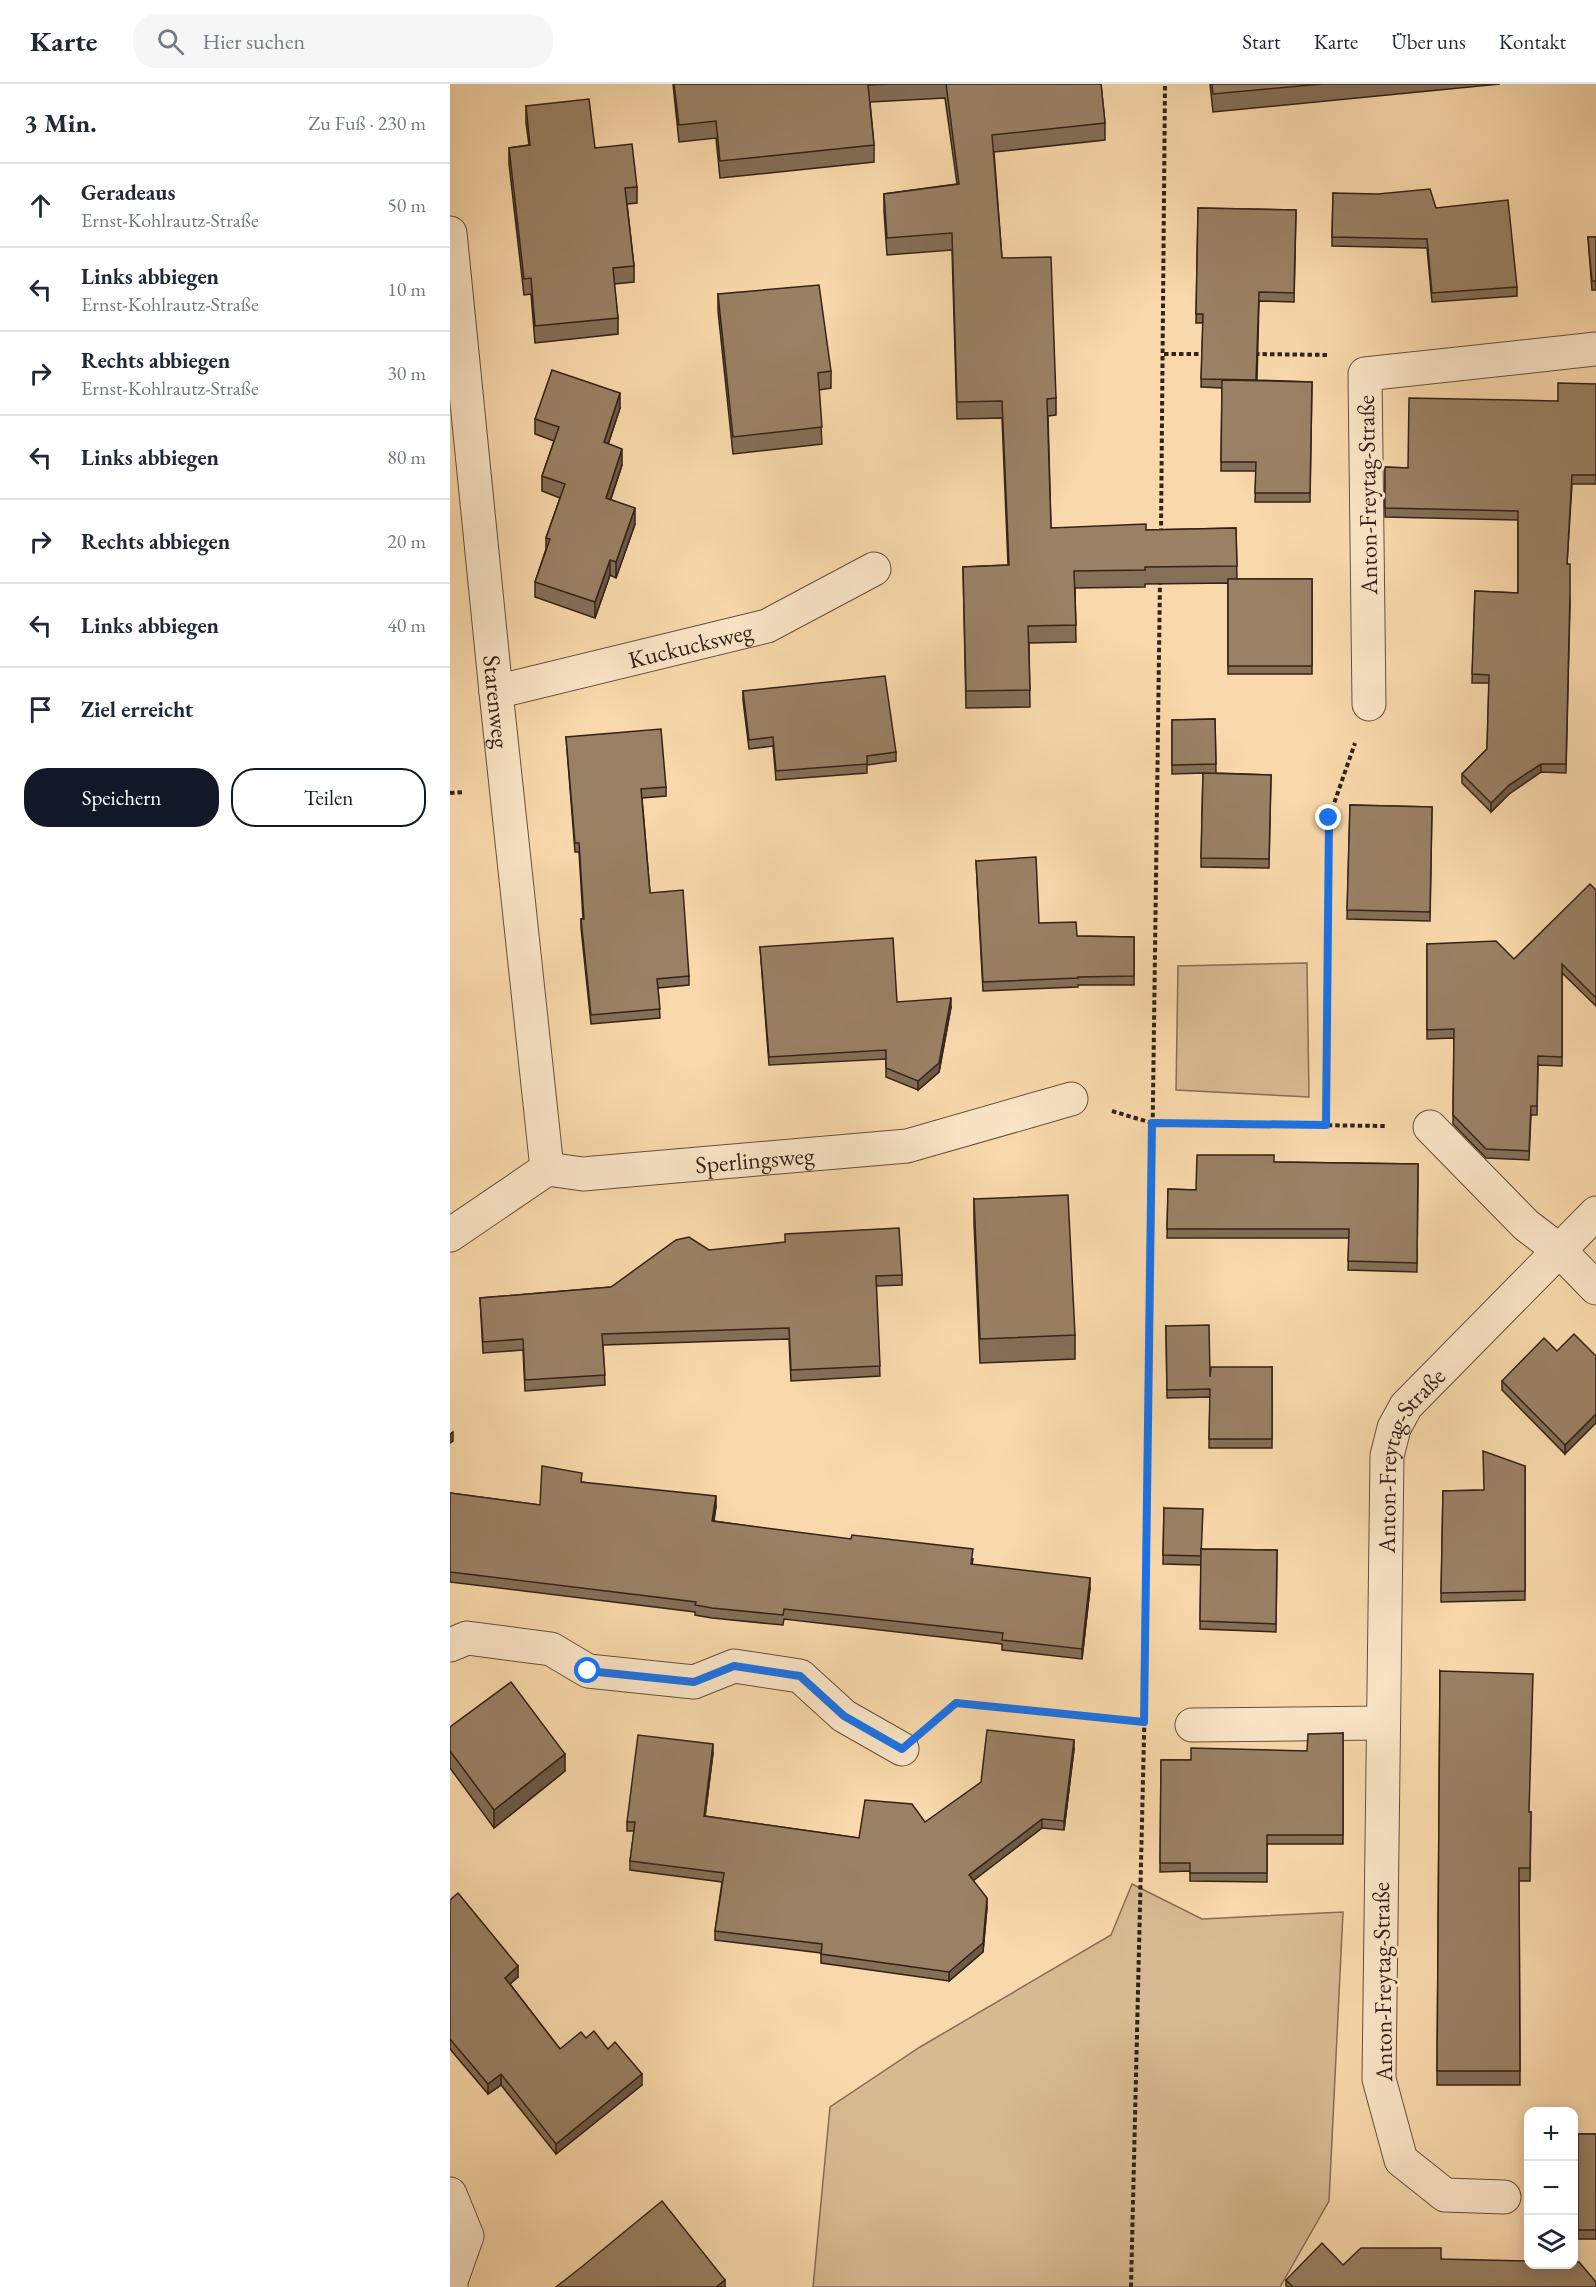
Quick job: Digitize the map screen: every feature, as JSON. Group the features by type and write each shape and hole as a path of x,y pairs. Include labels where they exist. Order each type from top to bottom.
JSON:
{"street":[{"name":"Starenweg","path":"450,232 547,1169"},
{"name":"Anton-Freytag-Straße","path":"1369,704 1365,374 1596,350"},
{"name":"Kuckucksweg","path":"496,692 767,626 874,569"},
{"name":"Sperlingsweg","path":"547,1169 582,1174 907,1146 1071,1099"},
{"path":"1430,1128 1526,1225 1560,1251 1596,1287"},
{"path":"450,1235 547,1169"},
{"name":"Anton-Freytag-Straße","path":"1504,2197 1445,2195 1401,2160 1379,2079 1388,1456 1394,1428 1406,1406 1596,1213"},
{"path":"450,1645 467,1638 552,1649 588,1671 694,1682 734,1666 800,1676 844,1716 902,1749"},
{"path":"1191,1725 1383,1723"},
{"path":"450,2194 467,2236 451,2287"}],"path":[{"path":"1161,543 1165,84"},
{"path":"1164,354 1210,354"},
{"path":"1245,354 1362,356 1365,374"},
{"path":"1131,2287 1144,1722 1160,578"},
{"path":"1326,1125 1329,818 1369,704"},
{"path":"1152,1123 1430,1128"},
{"path":"902,1749 956,1703 1144,1722"}],"shaded area":[{"path":"1307,963 1309,1097 1176,1090 1178,966"},
{"path":"1132,1884 1202,1919 1343,1912 1329,2201 1280,2287 813,2287 830,2107 920,2047 1111,1935"}],"building":[{"path":"674,84 889,84 868,85 874,145 720,161 716,121 679,125"},
{"path":"946,84 1101,84 1105,123 992,135 1002,258 1051,257 1056,398 1047,399 1051,528 1146,524 1146,530 1236,528 1237,566 1145,567 1145,570 1074,571 1076,625 1028,626 1030,690 966,691 963,567 1009,565 1002,401 957,402 952,233 887,238 884,194 959,184"},
{"path":"1212,84 1322,84 1213,94"},
{"path":"589,99 595,148 632,144 637,187 625,188 634,266 613,268 618,318 535,326 531,278 524,279 509,148 530,145 526,106"},
{"path":"1430,189 1436,208 1508,200 1517,287 1432,293 1427,239 1332,237 1333,193 1378,194"},
{"path":"1198,208 1296,210 1294,293 1259,292 1256,380 1201,379 1203,314 1196,314"},
{"path":"1588,237 1596,237 1596,281 1592,281"},
{"path":"819,285 831,371 818,373 822,427 733,437 718,294"},
{"path":"552,370 620,393 604,442 622,449 606,498 635,508 616,562 610,560 595,602 535,582 550,539 546,538 565,484 542,476 559,427 535,419"},
{"path":"1222,380 1312,382 1310,493 1255,493 1256,462 1221,462"},
{"path":"1558,383 1596,384 1596,475 1572,475 1567,564 1570,564 1570,594 1566,764 1541,764 1509,785 1491,803 1462,774 1487,749 1489,675 1472,674 1475,591 1518,593 1518,511 1385,508 1385,467 1408,468 1409,398 1558,401"},
{"path":"1228,579 1312,579 1312,666 1228,666"},
{"path":"885,676 896,752 867,756 867,764 776,771 773,737 749,740 743,691"},
{"path":"1215,719 1216,764 1172,765 1172,720"},
{"path":"661,729 666,787 641,789 650,893 683,890 689,976 657,979 660,1009 591,1015 581,919 584,919 579,843 575,843 566,737"},
{"path":"1203,773 1271,775 1269,859 1201,858"},
{"path":"1350,805 1432,807 1430,912 1347,910"},
{"path":"1036,857 1039,923 1076,922 1077,936 1134,937 1134,976 983,982 976,861"},
{"path":"1590,884 1596,890 1596,998 1562,964 1562,1057 1538,1056 1537,1106 1531,1106 1529,1151 1486,1149 1453,1115 1454,1029 1427,1030 1427,944 1496,941 1514,959"},
{"path":"893,938 897,1002 951,998 939,1063 918,1081 886,1068 886,1050 769,1057 760,947"},
{"path":"1197,1155 1274,1155 1274,1162 1418,1164 1417,1263 1348,1261 1349,1229 1167,1229 1168,1189 1196,1190"},
{"path":"1068,1195 1075,1335 980,1339 974,1199"},
{"path":"899,1228 902,1275 876,1276 880,1366 791,1370 789,1328 602,1334 605,1375 525,1380 523,1339 483,1342 480,1298 611,1287 676,1240 689,1237 709,1250 785,1242 785,1234"},
{"path":"1209,1325 1210,1377 1211,1367 1272,1367 1272,1439 1209,1439 1210,1389 1167,1390 1166,1326"},
{"path":"1574,1334 1596,1356 1596,1414 1565,1445 1502,1381 1544,1338 1557,1351"},
{"path":"1483,1451 1525,1466 1525,1591 1441,1593 1443,1491 1484,1490"},
{"path":"542,1466 582,1473 581,1482 716,1496 712,1521 851,1539 852,1535 973,1549 971,1564 1090,1578 1082,1649 1002,1640 1003,1633 784,1609 783,1615 712,1608 695,1605 696,1602 450,1572 450,1493 540,1505"},
{"path":"1164,1508 1203,1509 1201,1556 1163,1555"},
{"path":"1201,1549 1277,1550 1276,1624 1200,1621"},
{"path":"1440,1671 1533,1674 1529,1812 1531,1812 1530,1868 1519,1868 1520,2071 1437,2071"},
{"path":"511,1682 565,1754 494,1810 450,1751 450,1727"},
{"path":"987,1730 1074,1740 1064,1821 1042,1819 969,1875 987,1898 983,1943 949,1972 821,1954 822,1944 715,1931 724,1873 630,1861 635,1822 627,1822 638,1735 713,1744 704,1816 859,1838 865,1800 912,1804 925,1822 981,1782"},
{"path":"1343,1733 1343,1835 1267,1835 1267,1873 1190,1873 1190,1863 1160,1863 1161,1760 1191,1760 1191,1748 1307,1751 1308,1734"},
{"path":"458,1893 518,1966 505,1978 560,2049 581,2032 586,2038 594,2031 608,2049 615,2042 642,2074 556,2144 501,2074 488,2084 450,2039 450,1900"},
{"path":"1578,2134 1596,2134 1596,2230 1578,2230"},
{"path":"662,2201 725,2280 716,2287 556,2287 584,2265"},
{"path":"1322,2243 1343,2265 1361,2248 1441,2248 1441,2259 1524,2261 1524,2269 1578,2269 1579,2262 1596,2282 1596,2287 1293,2287 1286,2280"}],"route":[{"path":"588,1671 694,1682 734,1666 800,1676 844,1716 902,1749 956,1703 1144,1722 1152,1123 1326,1125 1329,818"}]}
